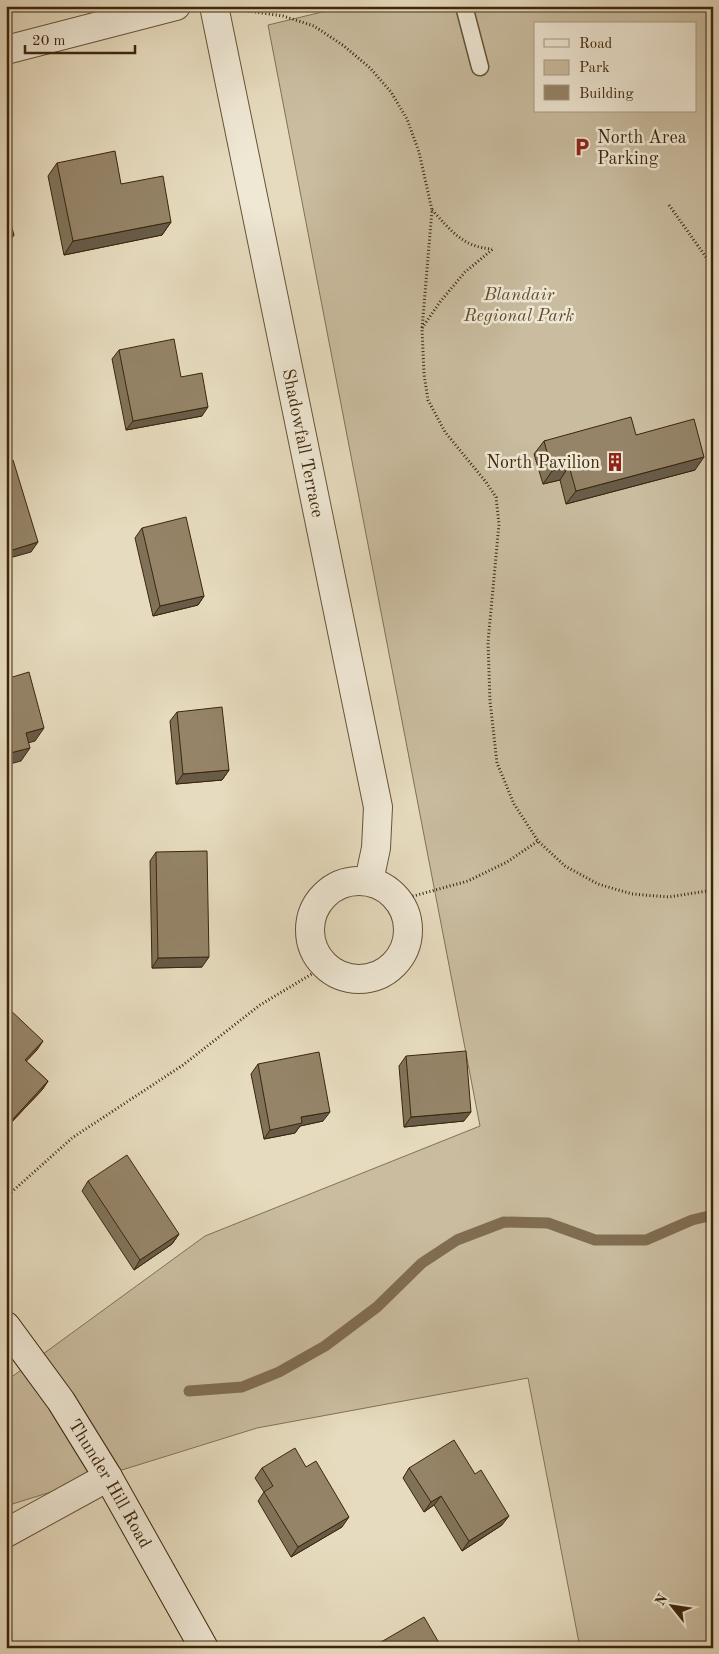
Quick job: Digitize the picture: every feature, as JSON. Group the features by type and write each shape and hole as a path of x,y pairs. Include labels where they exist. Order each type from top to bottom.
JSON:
{"street":[{"path":"6,50 176,6"},
{"name":"Shadowfall Terrace","path":"214,6 378,807 376,848 369,881"},
{"path":"350,881 369,881 386,888 399,900 407,916 409,935 403,952 392,967 376,976 358,979 341,976 325,966 315,951 310,934 312,916 320,899 334,888 350,881"},
{"name":"Thunder Hill Road","path":"6,1326 61,1401 108,1476 204,1648"},
{"path":"6,1533 108,1476"}],"lane":[{"path":"464,6 480,67"}],"path":[{"path":"244,9 252,13 283,16 314,26 344,46 370,68 391,92 407,119 419,152 432,210 422,329 424,374 428,400 445,432 496,497 499,524 488,642 490,701 497,763 514,804 538,841 565,866 598,884 632,894 669,897 713,890"},
{"path":"669,205 713,267"},
{"path":"422,329 440,302 465,272 493,249 478,248 464,242 432,210"},
{"path":"399,900 468,881 507,862 538,841"},
{"path":"6,1197 72,1138 183,1065 260,1005 325,966"}],"green space":[{"name":"Blandair Regional Park","path":"347,6 713,6 713,1648 580,1648 528,1378 257,1428 6,1506 6,1381 205,1236 480,1126 268,25"}],"building":[{"path":"115,151 121,184 163,176 171,222 73,241 57,163"},
{"path":"6,207 14,235 6,237"},
{"path":"174,339 181,377 202,373 208,407 133,421 119,350"},
{"name":"North Pavilion","path":"631,417 636,435 694,419 704,457 576,491 569,466 552,471 544,441"},
{"path":"13,460 38,542 6,552 6,462"},
{"path":"186,517 204,596 160,606 142,528"},
{"path":"29,672 44,728 26,733 30,748 6,754 6,679"},
{"path":"222,707 229,770 183,774 177,712"},
{"path":"207,851 209,957 158,958 156,852"},
{"path":"6,1006 43,1041 25,1060 48,1081 12,1120 6,1115"},
{"path":"466,1051 471,1112 411,1117 406,1056"},
{"path":"319,1052 330,1112 301,1117 302,1123 270,1130 258,1064"},
{"path":"127,1155 179,1234 140,1260 88,1181"},
{"path":"454,1440 475,1474 481,1470 509,1516 469,1541 441,1496 431,1502 409,1468"},
{"path":"295,1448 306,1467 316,1461 349,1517 298,1547 264,1492 273,1486 262,1468"},
{"path":"424,1617 442,1648 377,1648 376,1645"}],"waterway":[{"path":"189,1391 242,1387 279,1372 325,1346 377,1307 422,1263 457,1240 504,1222 548,1223 595,1240 646,1240 692,1220 713,1215"}],"place":[{"name":"North Area Parking","path":"582,147"},
{"name":"North Pavilion","path":"615,462"}]}
